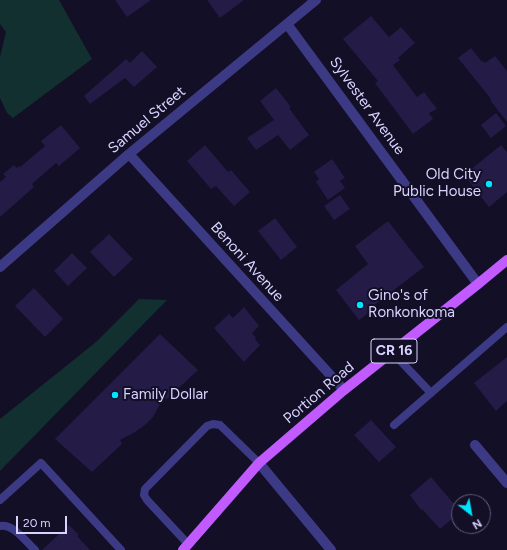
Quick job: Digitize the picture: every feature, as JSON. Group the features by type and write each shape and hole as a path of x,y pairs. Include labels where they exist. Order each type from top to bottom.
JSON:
{"main road":[{"name":"Portion Road","path":"185,547 259,463 344,390 507,260"}],"street":[{"name":"Samuel Street","path":"0,267 129,154 316,0"},
{"name":"Sylvester Avenue","path":"287,24 478,284"},
{"name":"Benoni Avenue","path":"129,154 344,390"},
{"path":"475,446 507,483"},
{"path":"259,463 331,550"}],"lane":[{"path":"394,425 507,327"},
{"path":"392,352 431,393"},
{"path":"185,547 147,500 144,495 145,489 207,426 213,424 220,425 259,463"},
{"path":"0,500 40,463 122,550"},
{"path":"0,526 9,526 16,530 35,550"}],"green space":[{"path":"0,0 59,0 92,59 13,118 7,113 0,98 0,57 6,32 0,24"},
{"path":"139,299 167,300 0,471 0,419 96,342"}],"building":[{"path":"115,0 151,0 127,17"},
{"path":"207,0 244,0 220,18"},
{"path":"371,16 389,37 401,27 415,43 398,58 400,60 393,65 417,97 424,92 437,109 429,113 433,119 413,134 375,83 378,81 343,39"},
{"path":"471,48 482,62 483,61 485,63 495,56 507,71 507,122 490,100 491,99 458,58"},
{"path":"142,51 157,67 134,87 125,78 90,104 84,96 126,59 130,63"},
{"path":"276,88 291,107 289,108 309,135 290,150 278,135 256,150 247,138 274,120 260,101"},
{"path":"496,113 506,126 491,138 481,125"},
{"path":"61,125 80,148 59,166 56,163 32,184 34,187 0,217 0,182 6,177 3,174 14,165 17,168 19,166 20,167 45,146 41,141"},
{"path":"205,145 228,172 231,170 250,192 234,206 216,186 211,189 187,161"},
{"name":"Old City Public House","path":"501,145 507,152 507,192 489,207 464,175"},
{"path":"332,159 345,178 340,181 345,188 328,200 316,182 319,179 314,172"},
{"path":"340,195 350,209 334,220 324,206"},
{"path":"275,218 297,247 281,260 258,231"},
{"path":"388,221 424,267 373,306 375,308 359,320 336,290 368,264 355,246"},
{"path":"109,234 133,259 114,277 90,252"},
{"path":"72,253 87,268 68,286 54,271"},
{"path":"34,288 63,319 45,337 15,306"},
{"path":"244,307 259,326 252,333 260,345 244,362 214,328 229,314 233,318"},
{"path":"160,334 198,370 167,399 163,399 153,417 145,425 120,440 122,444 92,472 55,439"},
{"path":"507,357 507,401 496,411 474,383"},
{"path":"371,420 396,447 379,462 354,435"},
{"path":"431,477 451,501 451,520 440,529 422,509 421,510 410,495"},
{"path":"69,525 79,535 77,536 90,550 42,550"}],"place":[{"name":"Old City Public House","path":"489,184"},
{"name":"Gino's of Ronkonkoma","path":"360,305"},
{"name":"Family Dollar","path":"115,395"}]}
